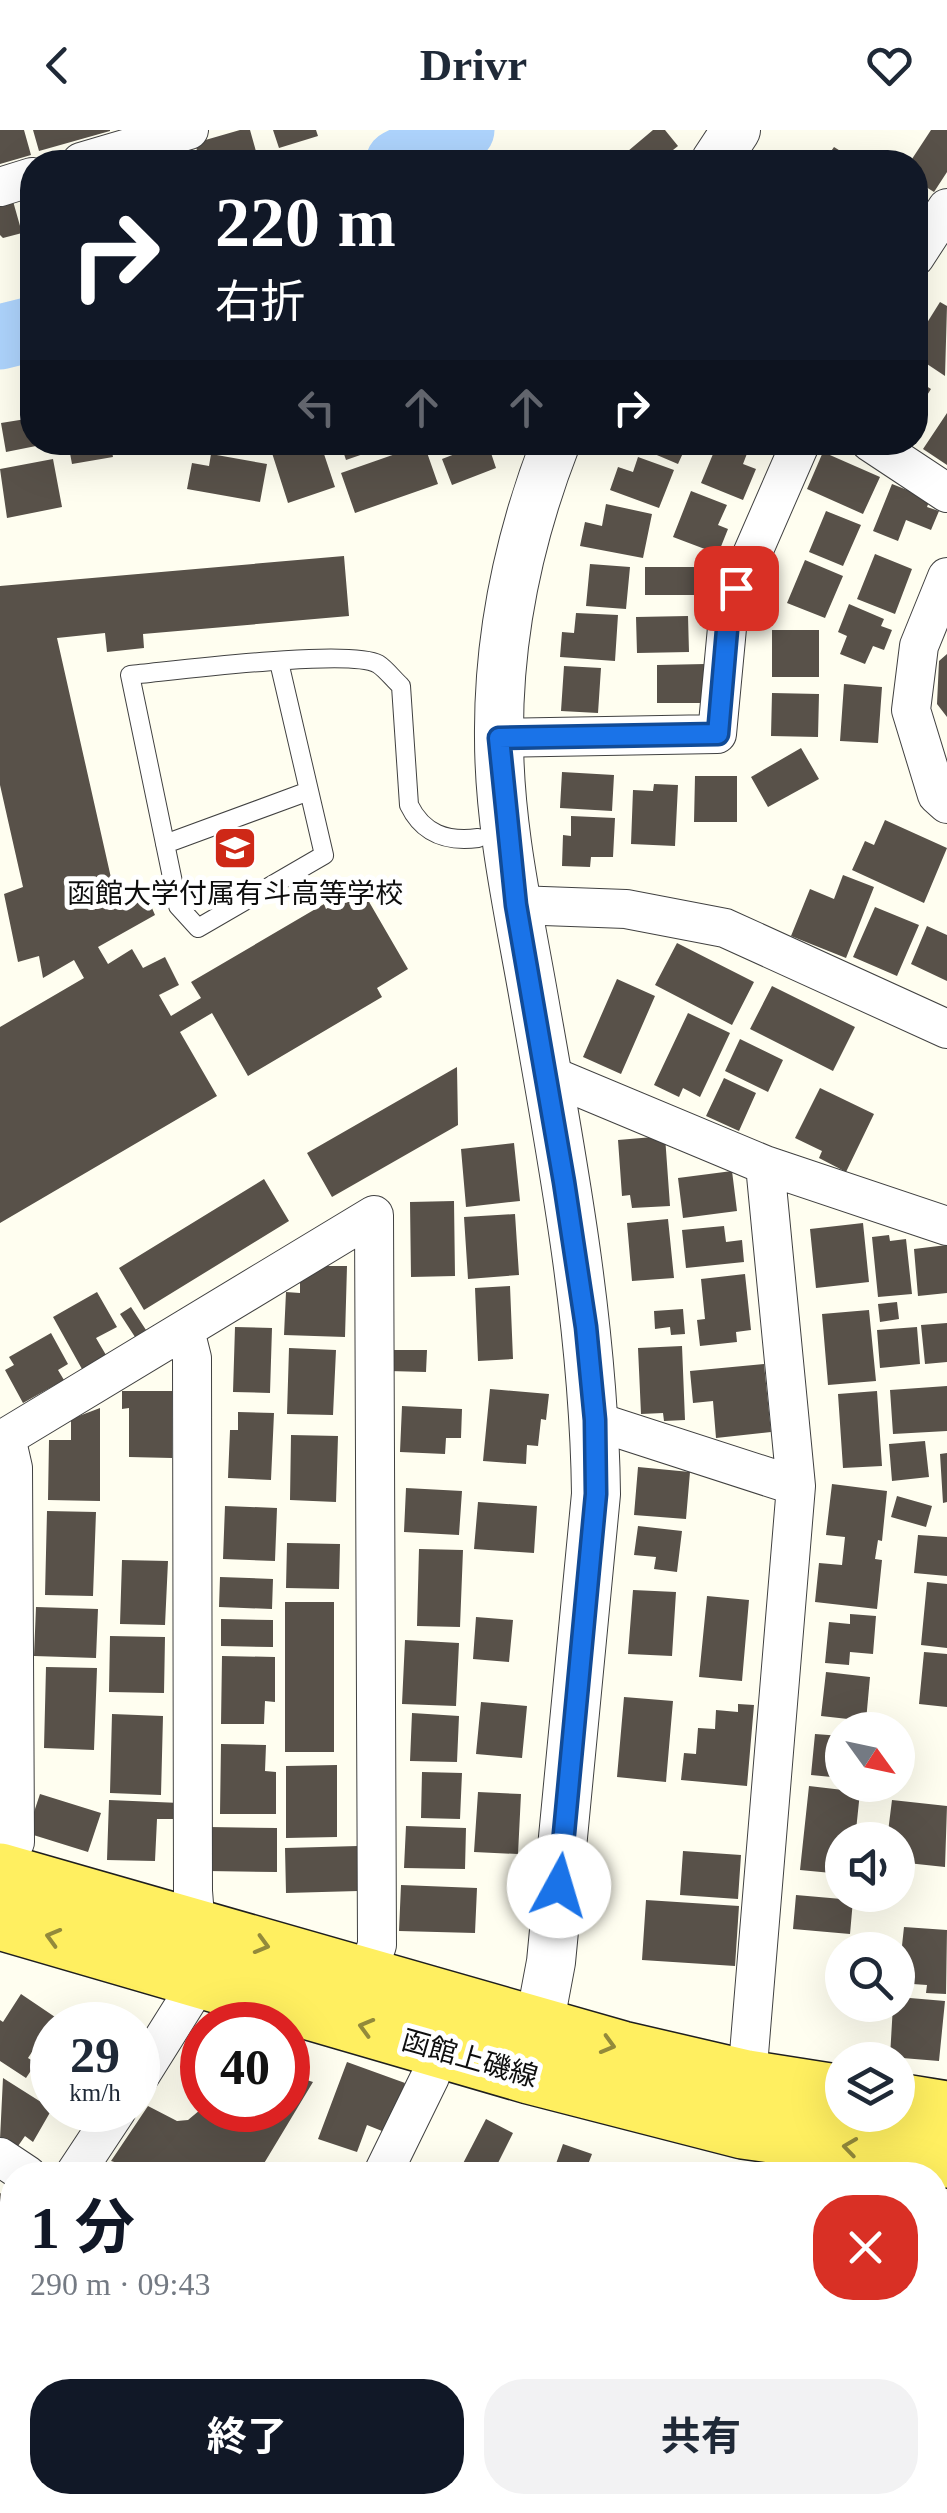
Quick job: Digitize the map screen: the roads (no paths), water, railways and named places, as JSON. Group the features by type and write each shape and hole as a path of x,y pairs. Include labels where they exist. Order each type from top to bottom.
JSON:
{"main road":[{"name":"函館上磯線","path":"7,1856 194,1926 366,1976 535,2051 743,2132 913,2162"},
{"name":"函館上磯線","path":"0,1922 200,1980 535,2051 622,2049 747,2078 825,2090"},
{"path":"915,2103 947,2108"}],"street":[{"path":"121,150 189,130"},
{"path":"928,237 947,208"},
{"path":"535,2051 551,1962 596,1494 595,1420 586,1327 516,905 499,738 506,624 518,566 551,455"},
{"path":"499,738 718,734 729,607 795,455"},
{"path":"890,455 947,493"},
{"path":"947,577 919,646 911,710 937,795 947,804"},
{"path":"516,905 626,909 725,928 947,1029"},
{"path":"547,1074 765,1165 947,1226"},
{"path":"747,2078 796,1486 765,1165"},
{"path":"7,1856 13,1468 3,1439 374,1215 377,1946 366,1976"},
{"path":"160,2044 200,1980 194,1926 192,1358 184,1330"},
{"path":"595,1420 796,1486"},
{"path":"388,2162 430,2077"},
{"path":"83,2162 102,2132"}],"lane":[{"path":"278,662 324,855 198,928 178,906 130,675 317,658 377,663 401,686 409,805 414,815 444,839 478,838"},
{"path":"165,844 309,791"}],"waterway":[{"path":"422,150 462,130"},
{"path":"0,337 20,332"}],"place":[{"name":"函館大学付属有斗高等学校","path":"235,848"}]}
